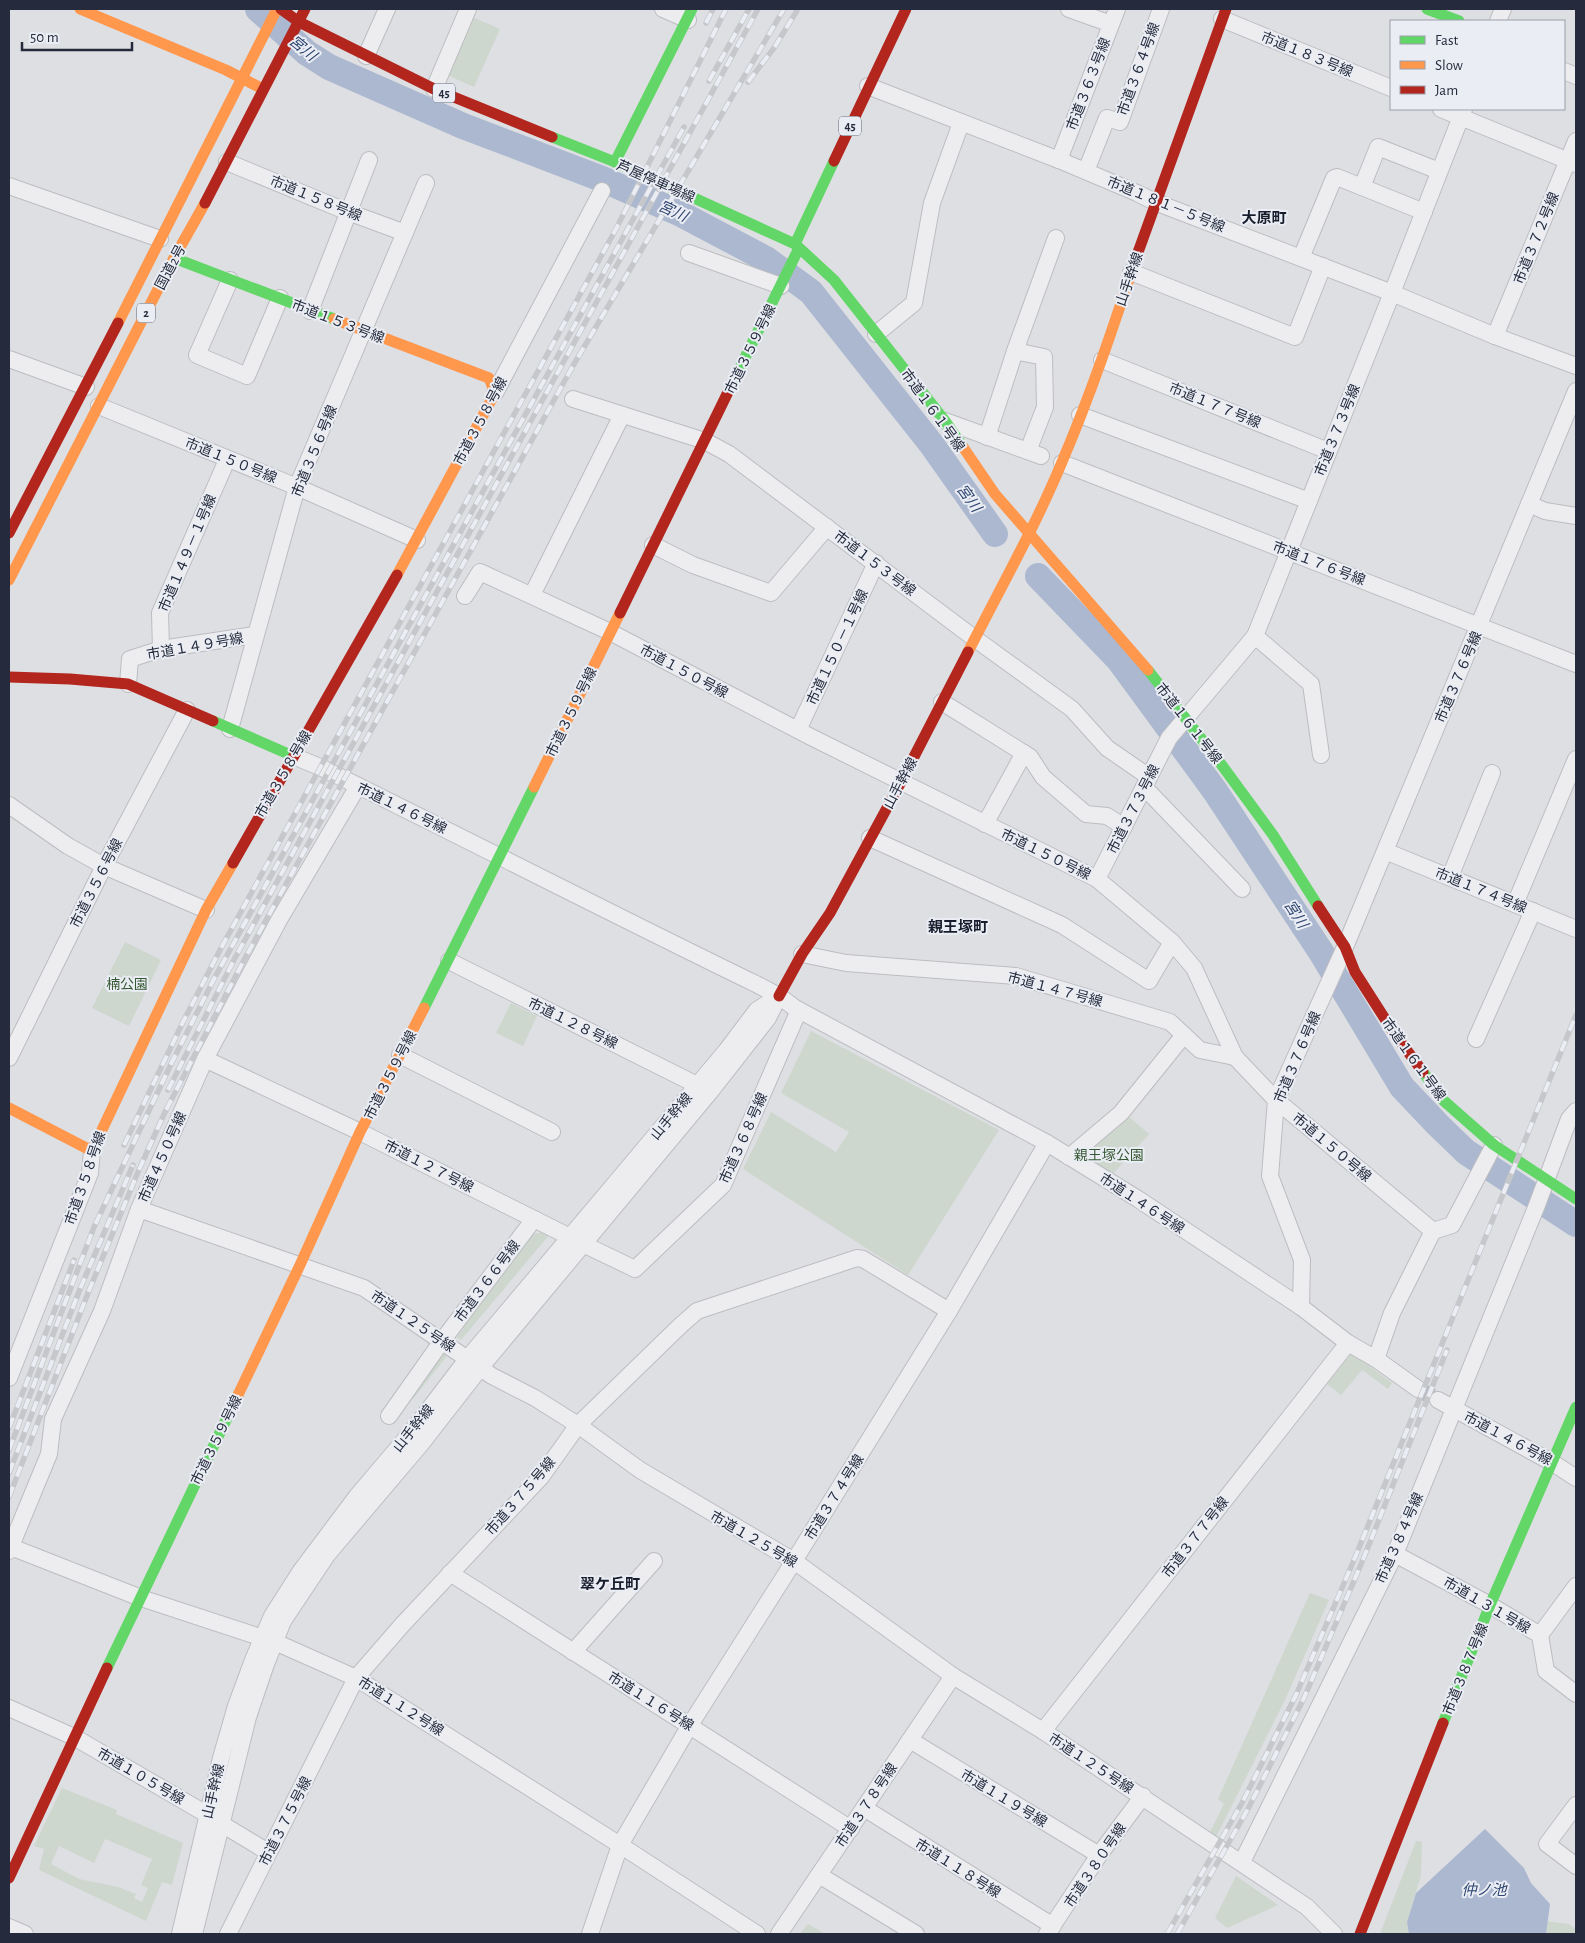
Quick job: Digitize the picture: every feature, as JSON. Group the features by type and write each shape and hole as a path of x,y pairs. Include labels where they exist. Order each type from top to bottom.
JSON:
{"main road":[{"path":"80,9 226,70 264,90"},
{"name":"国道2号","path":"9,580 174,258 227,162 305,9"},
{"name":"45","path":"797,246 868,86 906,9"},
{"path":"1427,9 1456,20"},
{"name":"国道2号","path":"9,533 86,387 277,10"},
{"name":"芦屋停車場線","path":"277,10 296,27 366,56 434,89 615,162 797,246"},
{"path":"615,162 690,14"},
{"name":"山手幹線","path":"779,996 802,954 830,912 901,782 1029,533 1062,463 1102,360 1155,202 1224,14"},
{"name":"市道３５９号線","path":"9,1878 14,1850 74,1737 300,1265 360,1132 449,961 783,282 797,246"},
{"name":"市道１６１号線","path":"797,246 834,280 945,422 995,494 1136,655 1176,729 1273,835 1341,954 1356,972 1394,1033 1444,1101 1492,1150 1541,1194 1576,1199"},
{"name":"市道１５３号線","path":"174,258 488,378 494,393"},
{"name":"市道３５８号線","path":"92,1151 206,910 417,540 494,393"},
{"name":"市道１４６号線","path":"9,677 88,680 128,684 293,756"},
{"path":"9,1108 92,1151"},
{"name":"市道３８７号線","path":"1360,1934 1490,1605 1576,1408"}],"street":[{"path":"366,56 387,9"},
{"path":"434,89 468,9"},
{"path":"663,9 690,14"},
{"path":"1069,9 1114,16"},
{"name":"市道３６４号線","path":"1086,172 1107,118 1120,122 1160,9"},
{"name":"市道１８３号線","path":"1224,14 1390,88"},
{"name":"市道３６３号線","path":"1059,160 1114,16"},
{"name":"市道１８１－５号線","path":"868,86 1059,160 1155,202 1576,366"},
{"path":"1446,110 1462,113 1572,162"},
{"name":"市道３７３号線","path":"1097,879 1146,782 1176,729 1254,636 1462,113"},
{"path":"876,334 914,303 932,203 961,123"},
{"name":"市道３７２号線","path":"1495,336 1572,162 1576,141"},
{"path":"1362,187 1378,147 1439,171"},
{"path":"310,311 369,160"},
{"name":"市道１５８号線","path":"227,162 348,212 405,233"},
{"path":"1301,258 1334,178 1337,177 1424,212"},
{"name":"市道３５６号線","path":"230,729 297,487 426,183"},
{"path":"9,186 160,239"},
{"name":"市道３５８号線","path":"494,393 602,191"},
{"path":"987,437 1015,351 1056,238"},
{"path":"690,253 783,282"},
{"path":"1131,272 1295,337 1323,266"},
{"path":"230,280 197,354 247,376 280,298"},
{"path":"945,422 1035,454 1045,407 1044,358 1015,351"},
{"path":"9,359 86,387"},
{"name":"市道１７７号線","path":"1102,360 1328,451"},
{"name":"市道３７６号線","path":"1301,1307 1302,1260 1270,1176 1276,1100 1385,851 1576,391"},
{"name":"市道１５３号線","path":"573,399 705,441 728,454 1072,709 1107,748 1146,782 1242,888"},
{"name":"市道１５０号線","path":"99,406 227,460 297,487 417,540"},
{"path":"532,595 622,415"},
{"path":"1080,415 1309,500"},
{"name":"市道１４９－１号線","path":"161,650 160,613 227,460"},
{"name":"市道１７６号線","path":"1062,463 1576,664"},
{"path":"1529,504 1545,512 1576,516"},
{"path":"653,545 694,566 771,593 827,527"},
{"name":"市道１５０－１号線","path":"798,730 876,563"},
{"name":"市道１５０号線","path":"465,596 480,572 532,595 610,632 798,730 1097,879 1172,942 1194,968 1235,1057 1276,1100 1433,1231"},
{"name":"市道１４９号線","path":"128,684 130,659 161,650 255,635"},
{"path":"1254,636 1311,684 1321,755"},
{"path":"942,702 1030,757 1043,778 1086,814 1107,816 1124,827"},
{"name":"市道３５６号線","path":"9,1058 104,866 187,710"},
{"path":"985,824 1024,753"},
{"name":"市道１４６号線","path":"293,756 320,767 779,996 799,1010 1047,1143 1138,1199 1301,1307 1348,1343 1376,1359 1418,1389"},
{"path":"1515,904 1576,759"},
{"path":"1450,877 1492,773"},
{"name":"市道４５０号線","path":"10,1549 49,1454 53,1419 102,1311 139,1209 205,1059 279,920 358,786"},
{"path":"9,805 68,846 104,866 206,910"},
{"path":"870,838 1062,925 1149,981 1172,942"},
{"name":"市道１７４号線","path":"1385,851 1576,929"},
{"path":"1476,1039 1533,911"},
{"name":"市道１４７号線","path":"802,954 846,963 1016,976 1170,1022 1200,1050 1235,1057"},
{"name":"市道１２８号線","path":"449,961 697,1085"},
{"name":"山手幹線","path":"576,1241 757,1010 779,996"},
{"name":"山手幹線","path":"194,1934 214,1819 221,1758 236,1706 269,1640 272,1616 300,1572 380,1467 474,1363 576,1241 710,1092 768,1018 779,996"},
{"name":"市道３６８号線","path":"576,1241 635,1269 723,1186 799,1010"},
{"path":"1069,1157 1121,1113 1184,1035"},
{"path":"400,1055 552,1132"},
{"name":"市道１２７号線","path":"205,1059 360,1132 576,1241"},
{"name":"市道３８４号線","path":"1242,1862 1394,1554 1541,1194 1569,1119 1576,1110"},
{"name":"市道３７４号線","path":"590,1934 620,1845 690,1725 949,1312 1047,1143"},
{"path":"1376,1359 1392,1313 1433,1231 1452,1225 1492,1150"},
{"name":"市道３５８号線","path":"9,1378 90,1173 92,1151"},
{"name":"市道１２５号線","path":"139,1209 364,1288 492,1376 535,1398 578,1425 640,1470 794,1561 953,1676 1043,1731 1242,1862 1306,1907 1334,1934"},
{"name":"市道３６６号線","path":"389,1416 442,1340 534,1219"},
{"name":"市道３７５号線","path":"228,1934 356,1678 402,1625 540,1477 578,1425 668,1339 680,1324 697,1311 857,1258 863,1259 949,1312"},
{"name":"市道３７７号線","path":"1043,1731 1348,1343"},
{"name":"市道１４６号線","path":"1438,1400 1554,1462 1576,1478"},
{"name":"市道１１２号線","path":"10,1549 140,1598 269,1640 356,1678 757,1934"},
{"name":"市道１３１号線","path":"1394,1554 1490,1605 1540,1635 1546,1671 1576,1694"},
{"path":"574,1652 654,1561"},
{"name":"市道１１６号線","path":"450,1573 851,1829"},
{"path":"1540,1635 1576,1586"},
{"name":"市道３７８号線","path":"779,1934 953,1676"},
{"name":"市道１０５号線","path":"9,1708 74,1737 268,1852"},
{"name":"市道１１９号線","path":"910,1740 1099,1855"},
{"name":"市道３８０号線","path":"1050,1930 1099,1855 1143,1796"},
{"path":"1576,1805 1547,1844 1576,1866"},
{"name":"市道１１８号線","path":"864,1808 1050,1930"},
{"name":"山手幹線","path":"180,1934 214,1819"},
{"path":"819,1875 916,1934"},
{"path":"9,1927 25,1934"}],"green space":[{"path":"470,16 500,29 474,87 445,74"},
{"name":"楠公園","path":"125,942 161,960 129,1026 92,1008"},
{"path":"511,1003 537,1016 523,1046 496,1033"},
{"path":"811,1031 999,1130 908,1275 743,1169 771,1112 836,1152 849,1132 781,1093"},
{"name":"親王塚公園","path":"1128,1116 1149,1134 1112,1175 1082,1158"},
{"path":"546,1231 550,1234 461,1340 457,1337 464,1328 461,1326 532,1232 534,1234"},
{"path":"440,1351 447,1353 447,1356 413,1399 409,1396"},
{"path":"1352,1353 1392,1383 1388,1389 1362,1370 1341,1395 1327,1384"},
{"path":"1310,1593 1329,1600 1284,1702 1216,1837 1209,1834 1224,1804 1218,1799"},
{"path":"62,1788 117,1810 116,1814 183,1843 172,1885 162,1882 146,1921 39,1870 44,1849 34,1846","holes":["105,1839 152,1859 141,1885 148,1888 142,1902 134,1898 136,1894 118,1887 79,1879 51,1864 59,1846 94,1863"]},
{"path":"1416,1841 1422,1842 1421,1875 1407,1922 1409,1934 1380,1934"},
{"path":"1236,1876 1278,1905 1227,1928 1215,1918"},
{"path":"1544,1921 1569,1924 1576,1929 1576,1934 1545,1934"},
{"path":"808,1924 825,1934 800,1934"}],"water":[{"name":"仲ノ池","path":"1485,1829 1524,1868 1531,1883 1550,1904 1546,1934 1409,1934 1407,1922 1416,1893"}],"waterway":[{"name":"宮川","path":"258,9 307,53 329,67 463,126 602,179 679,213 766,259 811,292 932,445 995,534"},
{"name":"宮川","path":"1038,576 1119,660 1215,791 1321,952 1402,1087 1466,1152 1576,1224"}],"tunnel":[{"path":"1418,1389 1438,1400"}],"railway":[{"path":"706,23 713,9"},
{"path":"124,1145 220,950 616,229 726,9"},
{"path":"709,81 749,9"},
{"path":"168,1090 235,958 758,9"},
{"path":"9,1497 88,1293 138,1172 165,1112 244,960 574,364 784,9"},
{"path":"748,82 774,48 798,9"},
{"path":"9,1450 94,1227 171,1064 215,977 684,127"},
{"path":"1167,1934 1242,1803 1296,1695 1354,1560 1576,1015"},
{"path":"9,1473 80,1289 133,1165"},
{"path":"9,1428 74,1260"},
{"path":"1177,1934 1249,1807 1304,1698 1362,1562 1447,1350"}],"traffic: fast":[{"path":"615,162 692,9"},
{"path":"1427,9 1456,20"},
{"path":"552,137 615,162 795,244 834,161"},
{"path":"795,244 834,280 945,421 963,447"},
{"path":"730,388 799,248"},
{"path":"174,258 334,319"},
{"path":"1148,670 1273,835 1318,906"},
{"path":"213,721 293,756"},
{"path":"424,1008 534,787"},
{"path":"1423,1072 1444,1101 1494,1145 1576,1199"},
{"path":"107,1668 238,1395"},
{"path":"1443,1723 1490,1605 1576,1407"}],"traffic: slow":[{"path":"80,9 226,70 259,87"},
{"path":"118,323 277,9"},
{"path":"9,580 174,258 205,203"},
{"path":"968,652 1052,486 1092,385 1137,255"},
{"path":"334,319 489,378 495,393 397,575"},
{"path":"963,447 995,494 1148,670"},
{"path":"534,787 620,613"},
{"path":"9,1108 92,1151 206,910 233,863"},
{"path":"238,1395 300,1265 360,1132 424,1008"}],"traffic: jam":[{"path":"281,9 299,22 434,89 552,137"},
{"path":"205,203 305,9"},
{"path":"834,161 906,9"},
{"path":"1137,255 1226,9"},
{"path":"9,533 118,323"},
{"path":"620,613 730,388"},
{"path":"233,863 397,575"},
{"path":"779,996 802,954 830,913 901,782 968,652"},
{"path":"9,677 70,679 128,684 213,721"},
{"path":"1318,906 1345,947 1355,972 1394,1033 1423,1072"},
{"path":"9,1878 107,1668"},
{"path":"1360,1934 1443,1723"}],"district":[{"name":"大原町","path":"1264,218"},
{"name":"親王塚町","path":"958,927"},
{"name":"翠ケ丘町","path":"610,1584"}]}
